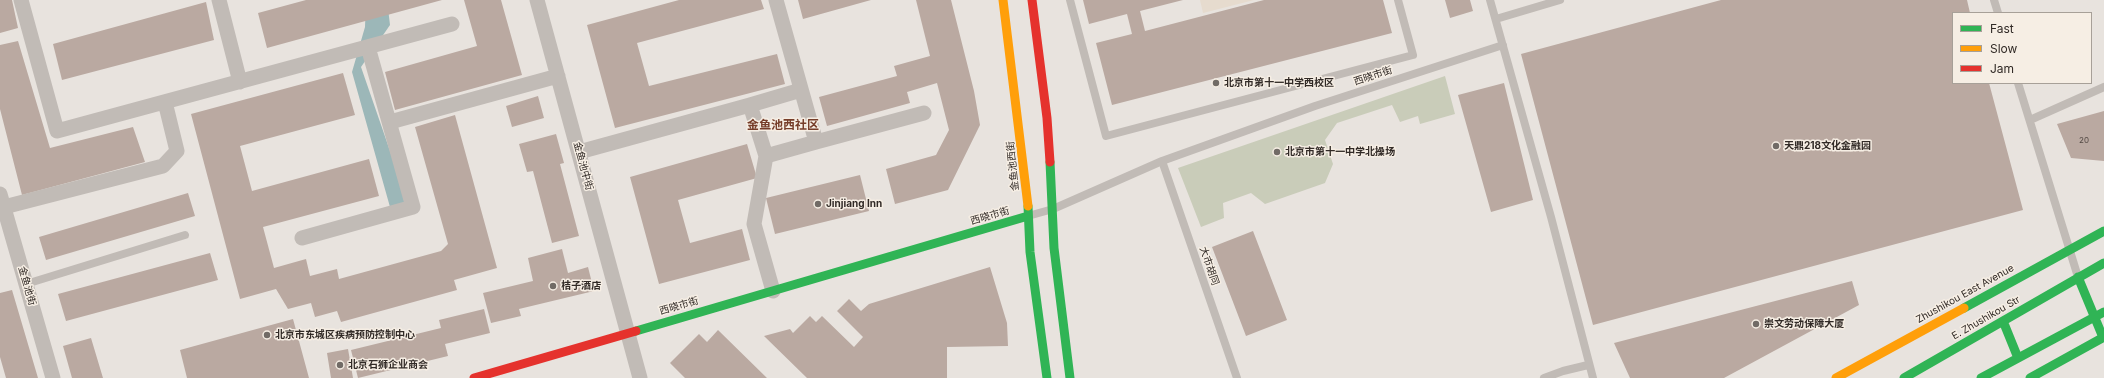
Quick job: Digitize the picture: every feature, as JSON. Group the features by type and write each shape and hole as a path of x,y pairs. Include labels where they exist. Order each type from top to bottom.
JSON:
{"street":[{"path":"21,0 57,131 452,24"},
{"path":"219,0 240,82"},
{"name":"金鱼池中街","path":"537,0 640,378"},
{"path":"776,0 816,142"},
{"name":"金鱼池西街","path":"1003,0 1012,66 1028,216 1030,252 1047,378"},
{"path":"1032,0 1047,118 1054,248 1070,378"},
{"path":"302,238 414,207 368,47"},
{"path":"390,122 558,76"},
{"path":"579,152 801,90"},
{"path":"2,201 163,166 177,152 165,102"},
{"path":"750,105 766,156 754,224 773,290"},
{"path":"766,156 924,113"},
{"name":"金鱼池街","path":"2,201 53,378"},
{"name":"西晓市街","path":"474,378 1028,216"},
{"name":"Zhushikou East Avenue","path":"1836,378 2104,230"},
{"path":"2030,378 2104,339 2078,277 2104,263"},
{"name":"E. Zhushikou Str","path":"1904,378 2078,277"},
{"path":"1981,378 2104,312"},
{"path":"2003,321 2018,358"}],"lane":[{"path":"1070,0 1106,136 1413,55 1398,0"},
{"path":"1490,0 1504,45 1551,217 1588,365 1593,378"},
{"path":"1496,19 1560,0"},
{"path":"1994,0 1998,12"},
{"name":"西晓市街","path":"1028,216 1053,209 1162,161 1315,106 1504,45"},
{"path":"2018,84 2078,277"},
{"path":"2030,120 2104,87"},
{"name":"大市胡同","path":"1162,161 1237,378"},
{"path":"26,284 185,235"},
{"path":"1544,378 1563,371 1588,365"}],"green space":[{"name":"北京市第十一中学北操场","path":"1445,76 1455,114 1420,124 1418,116 1400,122 1392,105 1337,123 1325,140 1333,164 1325,183 1265,204 1251,193 1223,203 1224,218 1201,227 1178,168"}],"shaded area":[{"path":"1200,0 1254,0 1203,13"}],"water":[{"path":"366,0 387,0 390,25 361,67 408,203 390,207 352,72 365,27"}],"building":[{"path":"0,0 12,0 18,28 0,33"},
{"path":"306,0 442,0 267,48 258,13"},
{"path":"464,0 501,0 522,75 395,110 385,72 477,46"},
{"path":"679,0 761,0 764,9 637,43 649,86 777,54 785,84 615,128 587,25"},
{"path":"798,0 871,0 803,19"},
{"path":"916,0 951,0 974,91 980,125 948,190 895,204 886,169 936,155 949,130 937,83 907,92 910,103 827,126 819,97 897,76 894,66 930,56"},
{"path":"1083,0 1183,0 1140,11 1145,31 1264,0 1383,0 1392,33 1112,105 1096,43 1132,34 1127,14 1089,24"},
{"path":"1445,0 1470,0 1473,11 1450,18"},
{"name":"天鼎218文化金融园","path":"1721,0 1967,0 1970,12 1952,12 1952,84 1989,84 2023,210 1593,325 1521,54"},
{"path":"206,2 214,40 62,80 53,44"},
{"path":"18,41 50,148 133,127 145,162 22,195 0,109 0,45"},
{"path":"343,73 355,115 240,146 252,191 369,159 379,196 263,227 274,268 306,259 310,276 337,269 339,279 441,251 448,244 415,127 455,115 497,268 454,280 457,290 341,322 337,311 315,317 311,303 288,309 276,289 240,299 191,114"},
{"path":"1504,83 1533,200 1491,212 1458,95"},
{"path":"538,96 544,118 512,127 506,106"},
{"path":"2104,111 2104,161 2071,158 2057,124"},
{"path":"556,134 564,163 560,164 579,236 552,243 533,171 527,172 519,144"},
{"path":"747,144 757,178 678,200 690,243 742,229 750,260 659,284 630,177"},
{"name":"Jinjiang Inn","path":"860,175 869,211 775,234 766,198"},
{"path":"188,193 195,216 46,260 39,237"},
{"path":"1253,231 1287,320 1246,336 1212,247"},
{"name":"桔子酒店","path":"562,249 568,273 588,267 594,291 519,309 521,316 491,323 483,293 533,281 528,258"},
{"path":"210,253 218,280 66,321 58,294"},
{"path":"990,267 1007,323 1008,346 947,347 947,378 807,378 764,336 790,329 793,333 810,316 816,322 822,316 854,347 863,337 837,311 849,299 861,311 869,304"},
{"name":"崇文劳动保障大厦","path":"1852,281 1859,305 1724,378 1630,378 1614,343"},
{"path":"12,290 38,378 6,378 0,357 0,293"},
{"path":"484,309 490,333 445,344 448,356 358,378 351,350 441,328 439,320"},
{"name":"北京市东城区疾病预防控制中心","path":"293,319 309,378 187,378 180,350"},
{"path":"718,330 767,378 685,378 670,363 699,334 707,342"},
{"path":"91,338 103,378 72,378 63,346"},
{"name":"北京石狮企业商会","path":"348,349 353,378 331,378 327,353"}],"traffic: fast":[{"path":"1050,162 1054,248 1070,378"},
{"path":"1028,206 1030,252 1047,378"},
{"path":"636,331 1028,216"},
{"path":"1964,308 2104,231"},
{"path":"1904,378 2104,263"},
{"path":"2078,277 2102,335"},
{"path":"1981,378 2104,312"},
{"path":"2003,321 2018,358"},
{"path":"2030,378 2104,337"}],"traffic: slow":[{"path":"1003,0 1028,206"},
{"path":"1836,378 1964,308"}],"traffic: jam":[{"path":"1032,0 1047,118 1050,162"},
{"path":"474,378 636,331"}],"place":[{"name":"北京市第十一中学西校区","path":"1216,83"},
{"name":"天鼎218文化金融园","path":"1776,146"},
{"name":"北京市第十一中学北操场","path":"1277,152"},
{"name":"Jinjiang Inn","path":"818,204"},
{"name":"桔子酒店","path":"553,286"},
{"name":"崇文劳动保障大厦","path":"1756,324"},
{"name":"北京市东城区疾病预防控制中心","path":"267,335"},
{"name":"北京石狮企业商会","path":"340,365"}],"district":[{"name":"金鱼池西社区","path":"783,125"}]}
